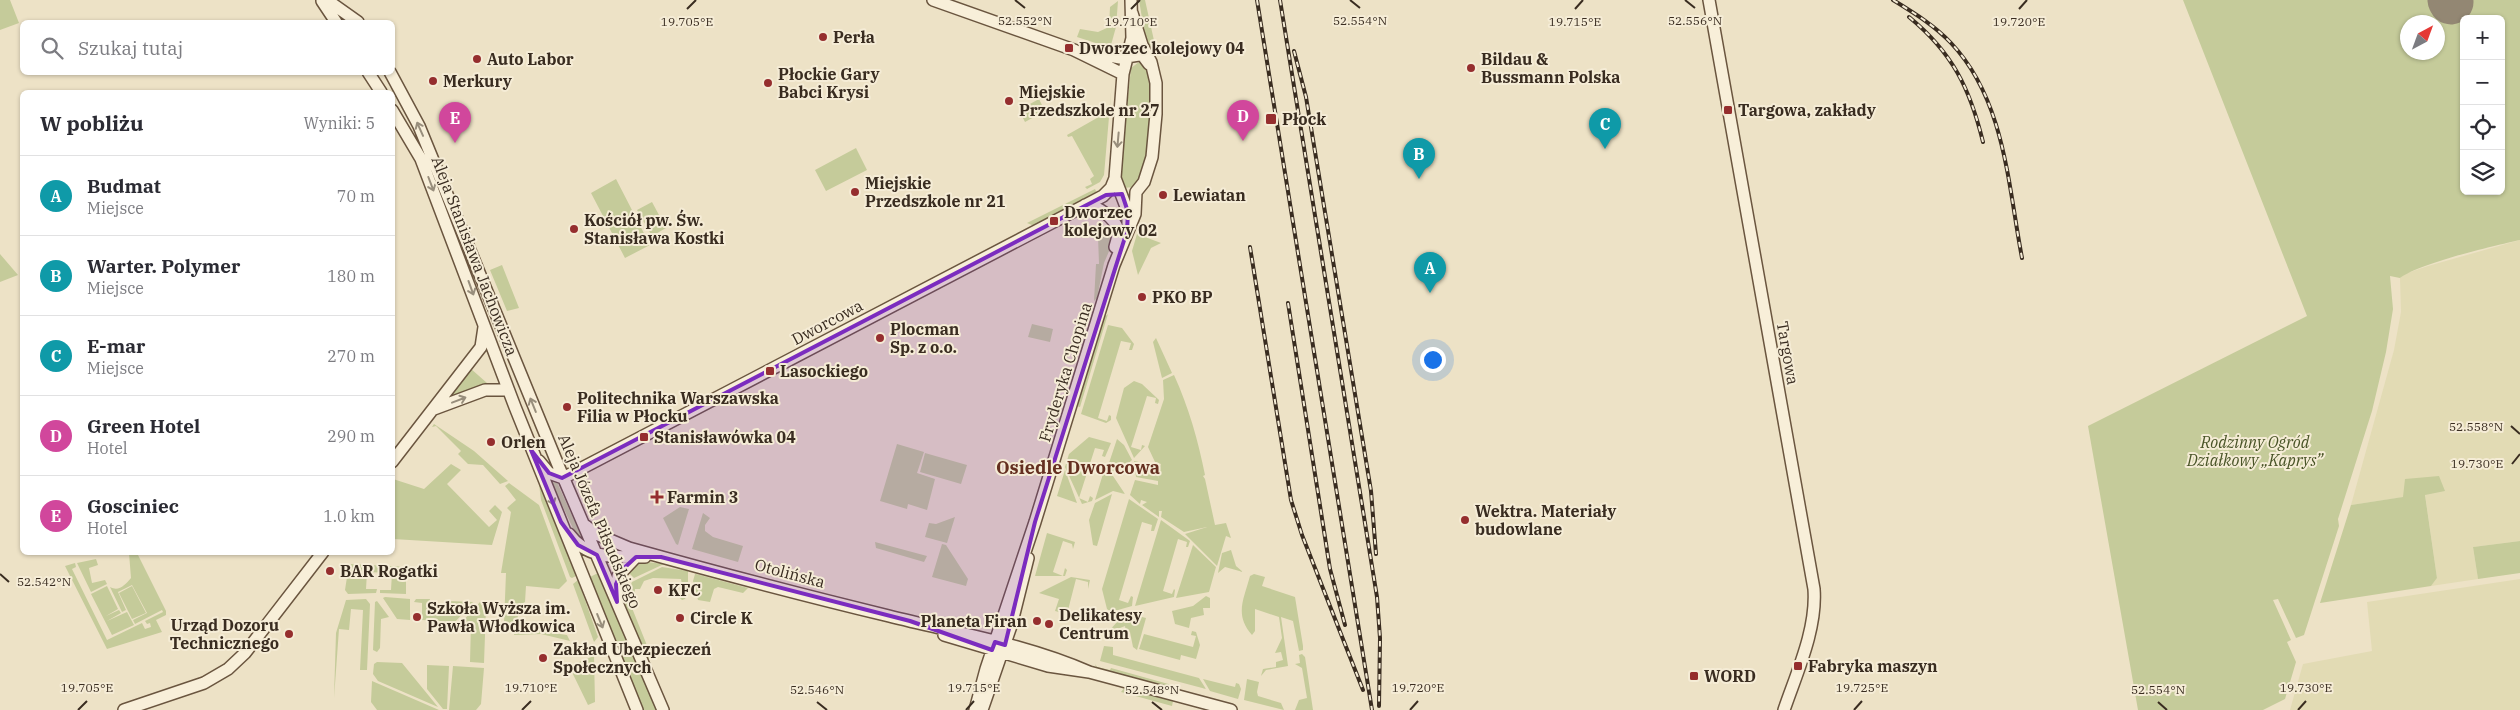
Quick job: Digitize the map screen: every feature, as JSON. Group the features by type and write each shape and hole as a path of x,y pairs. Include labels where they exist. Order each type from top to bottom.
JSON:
{"main road":[{"path":"321,0 335,20"},
{"path":"327,0 355,20"},
{"path":"933,0 1074,50 1123,74"},
{"name":"Fryderyka Chopina","path":"1127,231 1128,212 1115,178 1123,74 1132,38 1131,0"},
{"name":"Targowa","path":"1709,0 1814,589 1815,607 1812,623 1784,710"},
{"name":"Fryderyka Chopina","path":"975,710 1006,625 1105,294 1127,231 1135,214 1136,192 1144,182 1155,142 1157,96 1152,70 1132,13"},
{"path":"1074,50 1111,58 1143,56 1152,70"},
{"path":"370,75 379,89"},
{"name":"Aleja Stanisława Jachowicza","path":"391,75 398,96 419,126 508,344"},
{"name":"Aleja Stanisława Jachowicza","path":"395,115 418,152 483,322 502,365 508,390"},
{"path":"1106,195 1115,178"},
{"name":"Dworcowa","path":"563,478 1085,205 1106,195 1136,192"},
{"path":"1085,205 1101,210 1116,224 1119,233 1106,269 1105,294"},
{"path":"459,257 467,262 472,254"},
{"path":"395,458 482,344 483,322"},
{"path":"485,390 502,365 508,344"},
{"name":"Aleja Józefa Piłsudskiego","path":"508,344 593,552 617,602 663,710"},
{"path":"468,364 483,359 502,365 522,378"},
{"path":"434,409 485,390 508,390 637,710"},
{"path":"532,450 549,473 563,478"},
{"name":"Otolińska","path":"580,517 596,534 632,552"},
{"path":"561,522 578,545 593,552 584,562 582,576"},
{"name":"Otolińska","path":"593,552 632,552 661,557 910,622 1019,653 1059,668 1089,672 1231,710"},
{"path":"617,602 618,576 632,552"},
{"path":"124,710 210,680 228,669 245,653 321,555"},
{"path":"1006,625 1019,653 991,670 978,642 988,634 1006,625"},
{"name":"Fryderyka Chopina","path":"982,710 991,670"}],"highlighted area":[{"path":"1122,194 1128,212 1127,231 1035,522 1005,645 995,642 992,650 910,621 661,557 636,557 623,569 616,584 617,602 597,555 578,545 561,522 531,450 549,473 562,478 1106,195"}],"shaded area":[{"path":"2520,240 2520,541 2473,547 2478,579 2431,586 2437,578 2425,494 2351,505 2394,350 2401,312 2400,278 2407,273 2428,266"},
{"path":"2520,579 2520,710 2290,710 2303,664 2372,651 2367,602"}],"green space":[{"path":"0,0 10,0 19,23 0,30"},
{"path":"1139,0 1145,0 1157,54 1146,42"},
{"name":"Rodzinny Ogród Działkowy „Kaprys”","path":"2183,0 2520,0 2520,240 2440,261 2410,272 2400,278 2390,276 2393,309 2386,352 2372,411 2338,519 2339,526 2304,635 2296,638 2278,599 2273,600 2291,640 2287,642 2296,662 2285,699 2263,710 2138,710 2088,426 2307,316"},
{"path":"1118,1 1116,27 1111,45 1108,47 1077,37 1080,29 1098,32 1109,27 1110,7"},
{"path":"1139,62 1146,66 1148,79 1151,111 1150,146 1141,176 1133,187 1124,188 1120,177 1131,68"},
{"path":"1112,82 1104,175 1100,182 1087,189 1085,187 1092,184 1090,179 1094,176 1072,136 1068,137 1067,135 1104,114 1109,114"},
{"path":"1039,99 1045,111 1025,122 1019,110"},
{"path":"856,148 867,170 826,191 815,170"},
{"path":"616,179 650,245 625,258 591,193"},
{"path":"1095,189 1097,193 1037,227 1027,223"},
{"path":"652,202 666,228 652,236 637,210"},
{"path":"1110,224 1113,230 1113,242 1104,263 1097,298 1094,301 1096,264 1099,264 1098,236"},
{"path":"1137,234 1161,243 1151,248 1138,275 1132,251"},
{"path":"0,254 18,275 0,282"},
{"path":"502,265 519,308 507,311 490,270"},
{"path":"1108,314 1080,407 1076,406 1103,318"},
{"path":"1032,324 1053,329 1050,342 1028,337"},
{"path":"1108,325 1122,328 1134,344 1132,350 1129,350 1131,343 1121,341 1098,418 1107,421 1109,415 1111,416 1111,420 1106,423 1081,414"},
{"path":"1156,338 1172,373 1162,378 1153,342"},
{"path":"470,368 487,383 442,402"},
{"path":"1174,375 1189,412 1196,437 1215,525 1226,523 1231,538 1226,536 1217,566 1185,534 1207,527 1184,532 1161,517 1162,511 1159,511 1159,517 1142,505 1147,502 1141,500 1140,504 1130,495 1135,480 1158,485 1158,481 1136,477 1134,461 1153,465 1159,479 1155,466 1160,467 1161,464 1155,462 1148,447 1164,399 1163,380"},
{"path":"1134,381 1142,384 1159,400 1158,404 1155,403 1156,398 1147,396 1131,447 1141,450 1142,445 1145,446 1134,458 1116,418 1124,388"},
{"path":"434,424 474,451 508,481 500,484 483,465 468,464 458,454 461,451 436,426 432,427"},
{"path":"1089,437 1111,443 1105,457 1102,456 1104,450 1095,448 1079,498 1065,467 1069,454"},
{"path":"1117,439 1124,445 1132,460 1118,473 1107,469"},
{"path":"897,444 924,452 917,473 935,479 927,510 908,504 907,509 880,501"},
{"path":"925,453 967,465 961,484 920,472"},
{"path":"451,464 461,470 447,484 489,527 497,520 489,511 495,505 502,512 492,545 395,539 395,480 424,489"},
{"path":"1065,470 1077,503 1057,496"},
{"path":"1111,473 1125,494 1113,491 1095,500 1103,474"},
{"path":"2439,476 2445,491 2425,495 2437,578 2431,586 2320,603 2351,505 2403,497 2405,479"},
{"path":"549,477 556,480 584,542 577,537"},
{"path":"509,483 539,505 567,581 559,589 526,586 525,602 518,606 518,620 527,629 527,633 539,633 539,630 553,628 553,633 567,635 570,641 541,634 514,635 516,626 504,623 506,573 501,573 511,512 507,508 516,500 505,486"},
{"path":"539,484 576,576 572,578 541,500"},
{"path":"1112,494 1097,546 1093,545 1089,520 1095,503"},
{"path":"1090,496 1093,498 1092,501 1082,504 1079,498 1088,502"},
{"path":"1129,499 1158,519 1154,531 1151,531 1152,525 1142,522 1119,600 1128,603 1131,596 1133,597 1132,606 1111,612 1107,609 1102,589"},
{"path":"680,507 689,509 678,545 663,518"},
{"path":"703,513 710,518 705,525 705,531 713,537 743,546 738,562 692,549"},
{"path":"955,517 947,543 925,537 929,523 936,524"},
{"path":"1161,520 1190,541 1188,547 1186,547 1187,542 1178,539 1163,591 1172,594 1174,589 1174,597 1135,606"},
{"path":"1047,533 1075,542 1073,549 1072,544 1063,541 1053,572 1063,576 1035,576"},
{"path":"2520,541 2520,573 2478,579 2473,547"},
{"path":"875,542 927,556 924,562 876,548"},
{"path":"942,544 946,545 968,579 966,586 932,577"},
{"path":"1193,545 1216,567 1209,592 1176,598"},
{"path":"1231,550 1236,566 1243,572 1225,567 1218,573 1222,553"},
{"path":"129,555 138,555 166,611 166,615 156,620 162,632 107,649 65,566 75,563 76,567 72,569 107,640 142,623 145,629 151,627 150,623 147,624 145,621 163,612 162,610 135,624 133,620 147,613 132,585 118,592 126,610 122,612 110,587 119,588 131,578"},
{"path":"96,559 98,565 89,568 92,583 105,580 107,584 91,592 77,563"},
{"path":"647,562 664,564 634,578 626,570 634,565"},
{"path":"349,564 411,567 410,572 406,575 406,594 380,593 380,590 391,590 392,573 367,572 366,589 377,589 376,593 348,594 345,590"},
{"path":"662,567 688,571 688,592 685,599 682,600 679,596 684,596 681,579 653,578 644,581 640,589 635,589 634,599 630,587 632,582"},
{"path":"1065,568 1067,570 1065,576 1063,576"},
{"path":"598,573 656,710 643,710 637,697 590,577"},
{"path":"695,574 748,588 743,593 718,587 714,589 710,602 698,600 693,581"},
{"path":"1254,574 1265,577 1262,586 1295,597 1303,646 1303,650 1299,651 1293,621 1281,617 1288,666 1266,670 1261,676 1263,669 1276,667 1276,662 1283,660 1281,652 1275,653 1282,638 1279,617 1255,609 1255,631 1252,635 1246,628 1242,614 1243,600 1250,576"},
{"path":"1071,577 1090,580 1088,589 1088,582 1076,579 1067,614 1055,611 1059,599 1039,593"},
{"path":"623,578 628,598 652,658 648,659 620,594"},
{"path":"578,580 598,637 594,642 573,584"},
{"path":"107,586 118,609 106,616 119,610 121,613 107,621 127,612 134,625 112,635 91,594"},
{"path":"132,586 146,613 132,619 119,593"},
{"path":"1206,596 1210,598 1210,608 1203,608 1204,615 1191,618 1189,628 1175,624 1172,611 1193,606"},
{"path":"383,598 410,599 410,620 397,619"},
{"path":"366,599 370,604 367,670 360,670 363,610 351,609 349,630 339,629 334,698 336,633 346,600"},
{"path":"416,599 430,599 429,603 448,604 449,601 473,602 455,622 422,620 422,603 414,602"},
{"path":"377,601 389,617 381,619 380,648 377,652 373,650 375,602"},
{"path":"480,602 486,607 484,663 470,662 471,623 462,622"},
{"path":"1138,616 1146,618 1137,650 1133,647 1130,632 1126,632 1125,626 1120,628 1121,633 1111,636 1112,640 1106,638 1105,635 1119,620"},
{"path":"1192,631 1196,632 1200,645 1196,659 1181,655 1180,660 1139,649 1144,634 1193,647 1196,636 1191,635"},
{"path":"1104,646 1113,647 1113,655 1199,678 1206,689 1100,661"},
{"path":"1302,654 1305,657 1313,710 1295,710 1299,700 1307,698 1302,668 1295,664 1300,663 1299,655"},
{"path":"594,656 595,702 588,705 569,666"},
{"path":"377,662 402,663 438,707 378,681 373,674 374,664"},
{"path":"1095,664 1097,667 1110,670 1111,668 1172,685 1171,688 1097,670"},
{"path":"427,665 449,666 447,709 443,709 427,689"},
{"path":"453,666 484,668 481,704 476,710 449,710"},
{"path":"1203,679 1235,687 1236,683 1239,684 1241,689 1238,699 1210,691"},
{"path":"1247,679 1259,682 1258,696 1281,703 1284,710 1244,700"},
{"path":"372,681 439,710 377,710 371,702"},
{"path":"1125,687 1169,698 1168,700 1173,701 1172,706 1121,692"}],"railway":[{"path":"1257,0 1372,710"},
{"path":"1280,0 1377,597 1380,638 1379,706"},
{"path":"1893,0 1931,25 1951,43 1969,66 1983,90 2002,144 2022,258"},
{"path":"1909,17 1937,44 1958,73 1972,105 1983,142"},
{"path":"1294,51 1306,97 1371,491 1376,554"},
{"path":"1250,247 1291,500 1302,535 1363,690"},
{"path":"1288,303 1330,569 1345,625"}],"place":[{"name":"Perła","path":"823,37"},
{"name":"Dworzec kolejowy 04","path":"1069,48"},
{"name":"Auto Labor","path":"477,59"},
{"name":"Bildau & Bussmann Polska","path":"1471,68"},
{"name":"Merkury","path":"433,81"},
{"name":"Płockie Gary Babci Krysi","path":"768,83"},
{"name":"Miejskie Przedszkole nr 27","path":"1009,101"},
{"name":"Targowa, zakłady","path":"1728,110"},
{"name":"Płock","path":"1271,119"},
{"name":"Green Hotel","path":"1243,141"},
{"name":"Gosciniec","path":"455,143"},
{"name":"E-mar","path":"1605,149"},
{"name":"Warter. Polymer","path":"1419,179"},
{"name":"Miejskie Przedszkole nr 21","path":"855,192"},
{"name":"Lewiatan","path":"1163,195"},
{"name":"Dworzec kolejowy 02","path":"1054,221"},
{"name":"Kościół pw. Św. Stanisława Kostki","path":"574,229"},
{"name":"Budmat","path":"1430,293"},
{"name":"PKO BP","path":"1142,297"},
{"name":"Plocman Sp. z o.o.","path":"880,338"},
{"name":"Lasockiego","path":"770,371"},
{"name":"Politechnika Warszawska Filia w Płocku","path":"567,407"},
{"name":"Stanisławówka 04","path":"644,437"},
{"name":"Orlen","path":"491,442"},
{"name":"Farmin 3","path":"657,497"},
{"name":"Wektra. Materiały budowlane","path":"1465,520"},
{"name":"BAR Rogatki","path":"330,571"},
{"name":"KFC","path":"658,590"},
{"name":"Szkoła Wyższa im. Pawła Włodkowica","path":"417,617"},
{"name":"Circle K","path":"680,618"},
{"name":"Planeta Firan","path":"1037,621"},
{"name":"Delikatesy Centrum","path":"1049,624"},
{"name":"Urząd Dozoru Technicznego","path":"289,634"},
{"name":"Zakład Ubezpieczeń Społecznych","path":"543,658"},
{"name":"Fabryka maszyn","path":"1798,666"},
{"name":"WORD","path":"1694,676"}],"district":[{"name":"Osiedle Dworcowa","path":"1078,467"}]}
